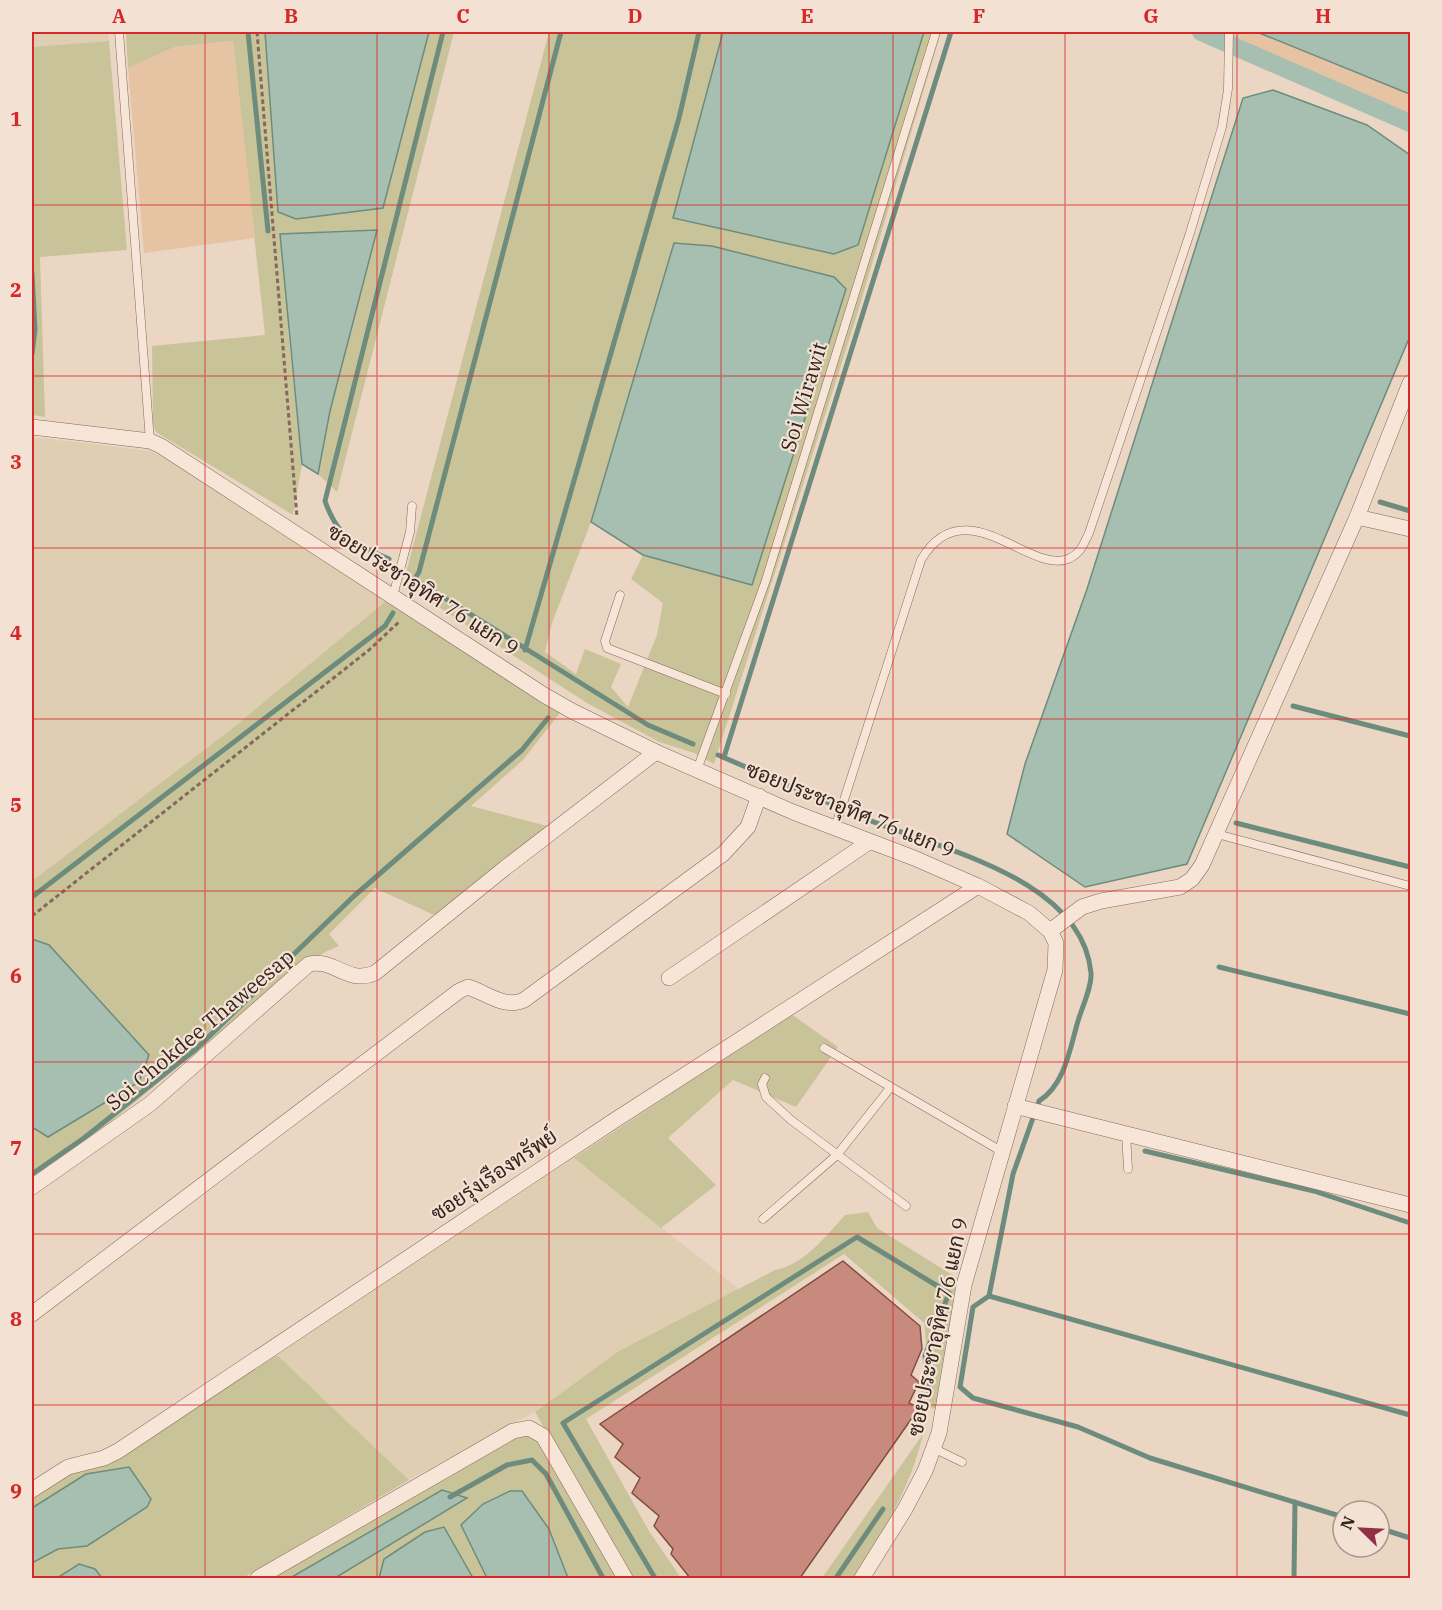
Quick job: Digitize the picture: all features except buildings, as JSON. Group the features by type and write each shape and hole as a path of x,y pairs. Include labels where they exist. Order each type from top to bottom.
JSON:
{"street":[{"path":"1050,931 1082,908 1101,901 1180,887 1192,879 1217,834 1357,517 1410,383"},
{"name":"ซอยประชาอุทิศ 76 แยก 9","path":"32,427 150,441 175,454 544,695 656,752 978,886 1029,913 1050,931 1056,943 1055,970 964,1284 946,1400 933,1448 906,1509 862,1578"},
{"path":"1357,517 1410,529"},
{"name":"Soi Chokdee Thaweesap","path":"32,1187 150,1104 309,964 320,962 351,977 375,974 505,868 656,752"},
{"path":"32,1314 459,991 468,987 515,1005 533,993 723,854 748,827 759,796"},
{"path":"669,978 868,842"},
{"name":"ซอยรุ่งเรืองทรัพย์","path":"32,1490 68,1467 104,1458 118,1451 612,1122 978,886"},
{"path":"1015,1106 1410,1205"},
{"path":"258,1578 513,1431 530,1428 543,1436 626,1578"}],"lane":[{"path":"119,32 150,441"},
{"name":"Soi Wirawit","path":"697,770 765,583 936,32"},
{"path":"835,828 921,560 928,548 947,536 967,530 981,532 1045,558 1060,561 1069,560 1080,552 1089,533 1189,236 1222,127 1228,89 1229,32"},
{"path":"393,596 410,532 412,506"},
{"path":"620,595 605,641 607,648 726,694"},
{"path":"1217,834 1410,886"},
{"path":"824,1048 1001,1151"},
{"path":"765,1078 762,1084 766,1097 837,1155 906,1206"},
{"path":"763,1219 837,1155 890,1088"},
{"path":"1126,1133 1128,1169"},
{"path":"933,1448 962,1462"}],"path":[{"path":"257,32 295,460 298,534"},
{"path":"32,916 369,650 390,632 411,607"}],"shaded area":[{"path":"32,32 108,32 109,41 32,47"},
{"path":"126,32 265,32 278,212 383,208 429,32 454,32 337,492 318,474 330,411 377,230 327,231 288,330 302,464 293,515 156,432 153,423 152,346 265,335 233,41 175,47 128,68"},
{"path":"265,32 429,32 383,208 296,219 278,212"},
{"path":"549,32 723,32 674,218 858,244 924,32 941,32 856,318 714,764 694,753 659,742 587,703 403,584","holes":["674,243 712,246 834,277 846,289 752,584 643,555 631,579 663,603 657,635 628,707 611,687 621,664 585,649 576,674 545,652 552,623 591,522"]},
{"path":"723,32 924,32 858,245 834,254 673,218"},
{"path":"1257,32 1410,32 1410,93 1407,93"},
{"path":"109,41 127,250 40,257 45,417 32,415 32,47"},
{"path":"1273,90 1367,125 1410,155 1410,336 1187,864 1085,887 1007,834 1025,764 1087,589 1243,98"},
{"path":"377,230 330,411 318,474 302,464 280,234"},
{"path":"674,243 712,246 834,277 846,289 752,585 643,555 591,522"},
{"path":"32,437 150,451 165,458 386,601 229,731 32,881"},
{"path":"386,601 563,709 523,760 471,806 547,826 434,915 375,888 329,934 339,946 321,954 273,986 147,1093 32,1182 32,1127 48,1137 138,1082 149,1055 49,946 32,939 32,881 229,731"},
{"path":"32,939 49,945 149,1055 139,1082 48,1137 32,1127"},
{"path":"791,1014 838,1047 796,1107 733,1080 668,1138 716,1185 661,1228 574,1158"},
{"path":"574,1158 739,1289 619,1351 535,1412 409,1480 277,1355"},
{"path":"868,1212 877,1228 957,1278 937,1409 929,1408 920,1398 926,1342 924,1323 844,1254 586,1419 649,1531 681,1578 631,1578 535,1412 619,1351 775,1270 796,1262 814,1248 845,1215"},
{"path":"277,1355 409,1480 243,1578 102,1578 95,1569 79,1564 57,1578 32,1578 32,1563 58,1549 87,1546 86,1474 32,1508 32,1494 74,1468 122,1456"},
{"path":"527,1434 540,1441 619,1578 568,1578 549,1529 522,1491 513,1491 488,1501 461,1525 487,1578 335,1578 466,1499 442,1490 290,1578 266,1578 514,1435"},
{"path":"923,1434 904,1491 855,1578 822,1578"},
{"path":"129,1467 151,1499 147,1507 87,1546 58,1549 32,1563 32,1508 86,1474"},
{"path":"442,1490 467,1498 335,1578 290,1578"},
{"path":"510,1491 522,1491 549,1529 568,1578 487,1578 461,1525 483,1504"},
{"path":"444,1527 473,1578 379,1578 384,1559 425,1532"},
{"path":"79,1564 95,1569 102,1578 57,1578"}],"sand":[{"path":"1223,32 1257,32 1410,93 1410,115"},
{"path":"233,41 255,238 144,253 128,68 175,47"}],"waterway":[{"path":"248,32 268,231"},
{"path":"389,559 356,544 341,532 325,501 443,32"},
{"path":"409,588 419,572 561,32"},
{"path":"525,650 679,118 699,32"},
{"path":"724,757 951,32"},
{"path":"1201,32 1410,123"},
{"path":"32,273 35,330 32,354"},
{"path":"1380,502 1410,511"},
{"path":"414,579 648,725 693,744"},
{"path":"32,897 385,626 393,613"},
{"path":"1293,706 1410,736"},
{"path":"32,1174 84,1138 196,1049 354,896 522,750 548,718"},
{"path":"718,755 829,803"},
{"path":"854,814 959,853 997,869 1032,888 1061,911 1081,939 1091,973 1088,991 1061,1076 1048,1094 1039,1101 1013,1174 989,1296 973,1307 960,1387 973,1398 1078,1427 1150,1458 1331,1513"},
{"path":"1236,823 1410,867"},
{"path":"1219,967 1410,1014"},
{"path":"1145,1151 1314,1191 1410,1223"},
{"path":"655,1578 563,1423 857,1237 949,1293 925,1356 929,1393"},
{"path":"989,1296 1410,1415"},
{"path":"450,1497 507,1465 532,1460 546,1474 603,1578"},
{"path":"1294,1578 1295,1502"},
{"path":"836,1578 883,1509"},
{"path":"1391,1532 1410,1538"}]}
